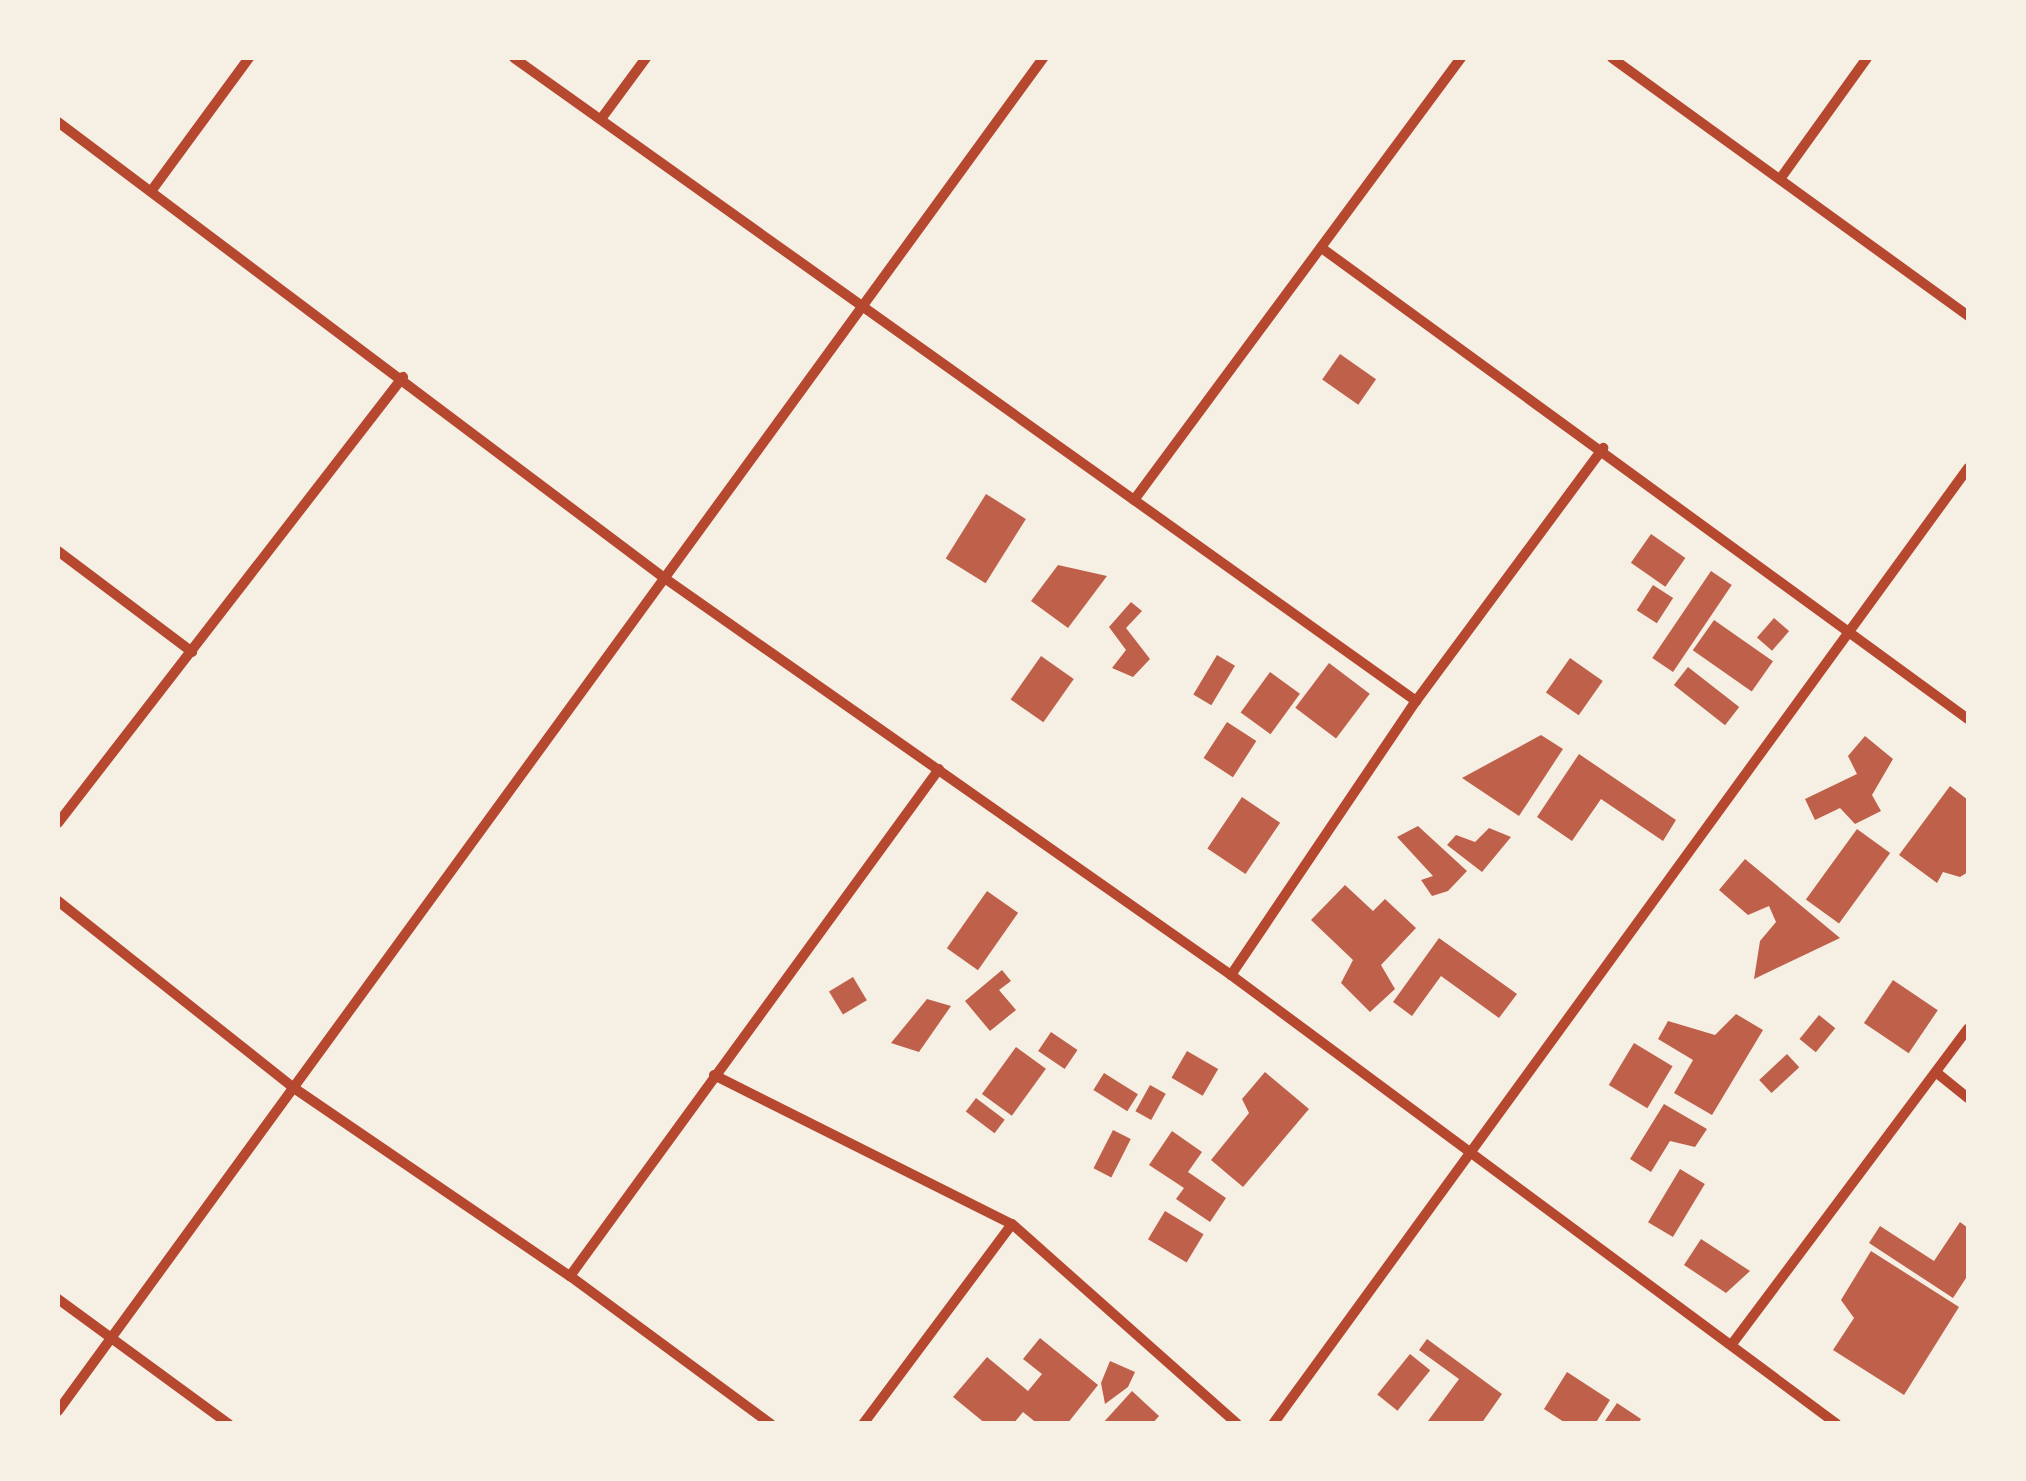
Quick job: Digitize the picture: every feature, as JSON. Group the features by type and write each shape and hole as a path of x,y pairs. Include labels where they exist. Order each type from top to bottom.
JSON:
{"street":[{"path":"152,190 249,58"},
{"path":"514,58 1416,701"},
{"path":"601,119 646,58"},
{"path":"58,1411 1042,58"},
{"path":"1134,500 1323,250 1461,58"},
{"path":"1612,58 1968,316"},
{"path":"1780,179 1868,58"},
{"path":"58,122 403,377 664,577 1231,975 1837,1424"},
{"path":"1323,250 1603,448 1968,719"},
{"path":"58,823 403,377"},
{"path":"1231,975 1416,701 1603,448"},
{"path":"1273,1424 1968,468"},
{"path":"58,552 192,652"},
{"path":"570,1276 939,769"},
{"path":"58,901 291,1086 570,1276 771,1424"},
{"path":"1732,1344 1968,1029"},
{"path":"714,1074 1012,1224 1238,1424"},
{"path":"1936,1074 1968,1098"},
{"path":"862,1424 1012,1224"},
{"path":"58,1299 229,1424"}],"building":[{"path":"1340,354 1376,379 1358,405 1322,379"},
{"path":"986,494 1026,519 986,583 946,558"},
{"path":"1651,534 1685,558 1665,587 1631,563"},
{"path":"1058,565 1107,576 1068,628 1031,601"},
{"path":"1711,571 1732,585 1673,672 1652,658"},
{"path":"1653,585 1673,598 1657,623 1637,610"},
{"path":"1131,602 1142,611 1126,628 1150,659 1133,677 1112,668 1126,650 1109,627"},
{"path":"1774,618 1789,631 1772,651 1757,638"},
{"path":"1714,620 1773,661 1752,692 1693,650"},
{"path":"1217,655 1235,666 1211,705 1193,694"},
{"path":"1041,656 1074,679 1043,722 1011,699"},
{"path":"1570,658 1603,681 1579,715 1546,692"},
{"path":"1329,663 1370,694 1336,738 1295,708"},
{"path":"1688,667 1739,707 1725,725 1674,685"},
{"path":"1270,672 1300,694 1271,734 1241,712"},
{"path":"1227,722 1256,741 1233,777 1204,758"},
{"path":"1541,735 1563,749 1519,816 1462,778"},
{"path":"1865,736 1893,759 1872,795 1881,811 1855,824 1840,808 1815,820 1805,799 1857,774 1848,756"},
{"path":"1579,754 1676,820 1663,841 1601,799 1572,841 1537,817"},
{"path":"1950,786 1968,800 1968,872 1960,877 1943,872 1937,883 1899,855"},
{"path":"1242,797 1280,823 1245,874 1207,848"},
{"path":"1418,826 1467,871 1448,891 1432,896 1421,880 1433,876 1397,837"},
{"path":"1489,828 1511,837 1482,872 1447,845 1456,835 1475,842"},
{"path":"1857,829 1890,853 1839,923 1806,899"},
{"path":"1745,859 1840,938 1754,979 1760,941 1776,922 1769,906 1748,915 1719,890"},
{"path":"1345,885 1373,911 1385,899 1416,928 1381,965 1395,989 1370,1012 1341,983 1353,960 1311,920"},
{"path":"987,891 1018,913 978,970 947,948"},
{"path":"1439,938 1517,994 1499,1018 1441,976 1412,1016 1393,1002"},
{"path":"1002,970 1011,981 999,990 1016,1010 990,1031 965,1001"},
{"path":"853,977 867,1000 843,1015 829,991"},
{"path":"1893,980 1938,1010 1909,1053 1864,1023"},
{"path":"927,999 951,1006 919,1052 891,1043"},
{"path":"1736,1014 1763,1030 1712,1115 1674,1093 1693,1060 1658,1039 1668,1021 1715,1035"},
{"path":"1819,1015 1835,1028 1816,1052 1799,1039"},
{"path":"1051,1032 1078,1050 1065,1069 1038,1051"},
{"path":"1634,1043 1673,1066 1647,1108 1609,1085"},
{"path":"1016,1047 1046,1069 1012,1116 982,1094"},
{"path":"1187,1051 1218,1069 1203,1096 1172,1078"},
{"path":"1787,1054 1799,1067 1771,1093 1759,1080"},
{"path":"1265,1072 1309,1109 1243,1187 1211,1160 1249,1113 1242,1099"},
{"path":"1104,1073 1138,1094 1127,1111 1093,1090"},
{"path":"1150,1085 1166,1094 1151,1120 1135,1111"},
{"path":"976,1098 1005,1120 995,1133 966,1112"},
{"path":"1664,1104 1707,1129 1695,1147 1670,1141 1651,1172 1630,1159"},
{"path":"1113,1130 1131,1139 1111,1177 1093,1168"},
{"path":"1172,1131 1202,1152 1188,1172 1226,1198 1210,1222 1176,1199 1184,1188 1149,1165"},
{"path":"1680,1169 1705,1184 1673,1237 1648,1222"},
{"path":"1165,1211 1204,1234 1187,1262 1148,1239"},
{"path":"1960,1222 1968,1228 1968,1275 1953,1298 1869,1243 1880,1226 1934,1261"},
{"path":"1701,1239 1750,1271 1726,1293 1684,1265"},
{"path":"1871,1251 1959,1307 1904,1395 1833,1350 1854,1318 1841,1300"},
{"path":"1040,1338 1098,1385 1067,1424 1038,1424 1023,1412 1013,1424 986,1424 953,1397 987,1357 1028,1391 1042,1374 1023,1359"},
{"path":"1427,1339 1502,1394 1481,1424 1428,1421 1459,1379 1419,1350"},
{"path":"1410,1354 1430,1370 1397,1411 1377,1394"},
{"path":"1110,1361 1135,1372 1128,1387 1105,1404 1101,1383"},
{"path":"1567,1372 1610,1400 1595,1424 1567,1424 1544,1409"},
{"path":"1132,1391 1159,1416 1152,1424 1102,1424"},
{"path":"1617,1403 1641,1419 1638,1424 1603,1424"}]}
